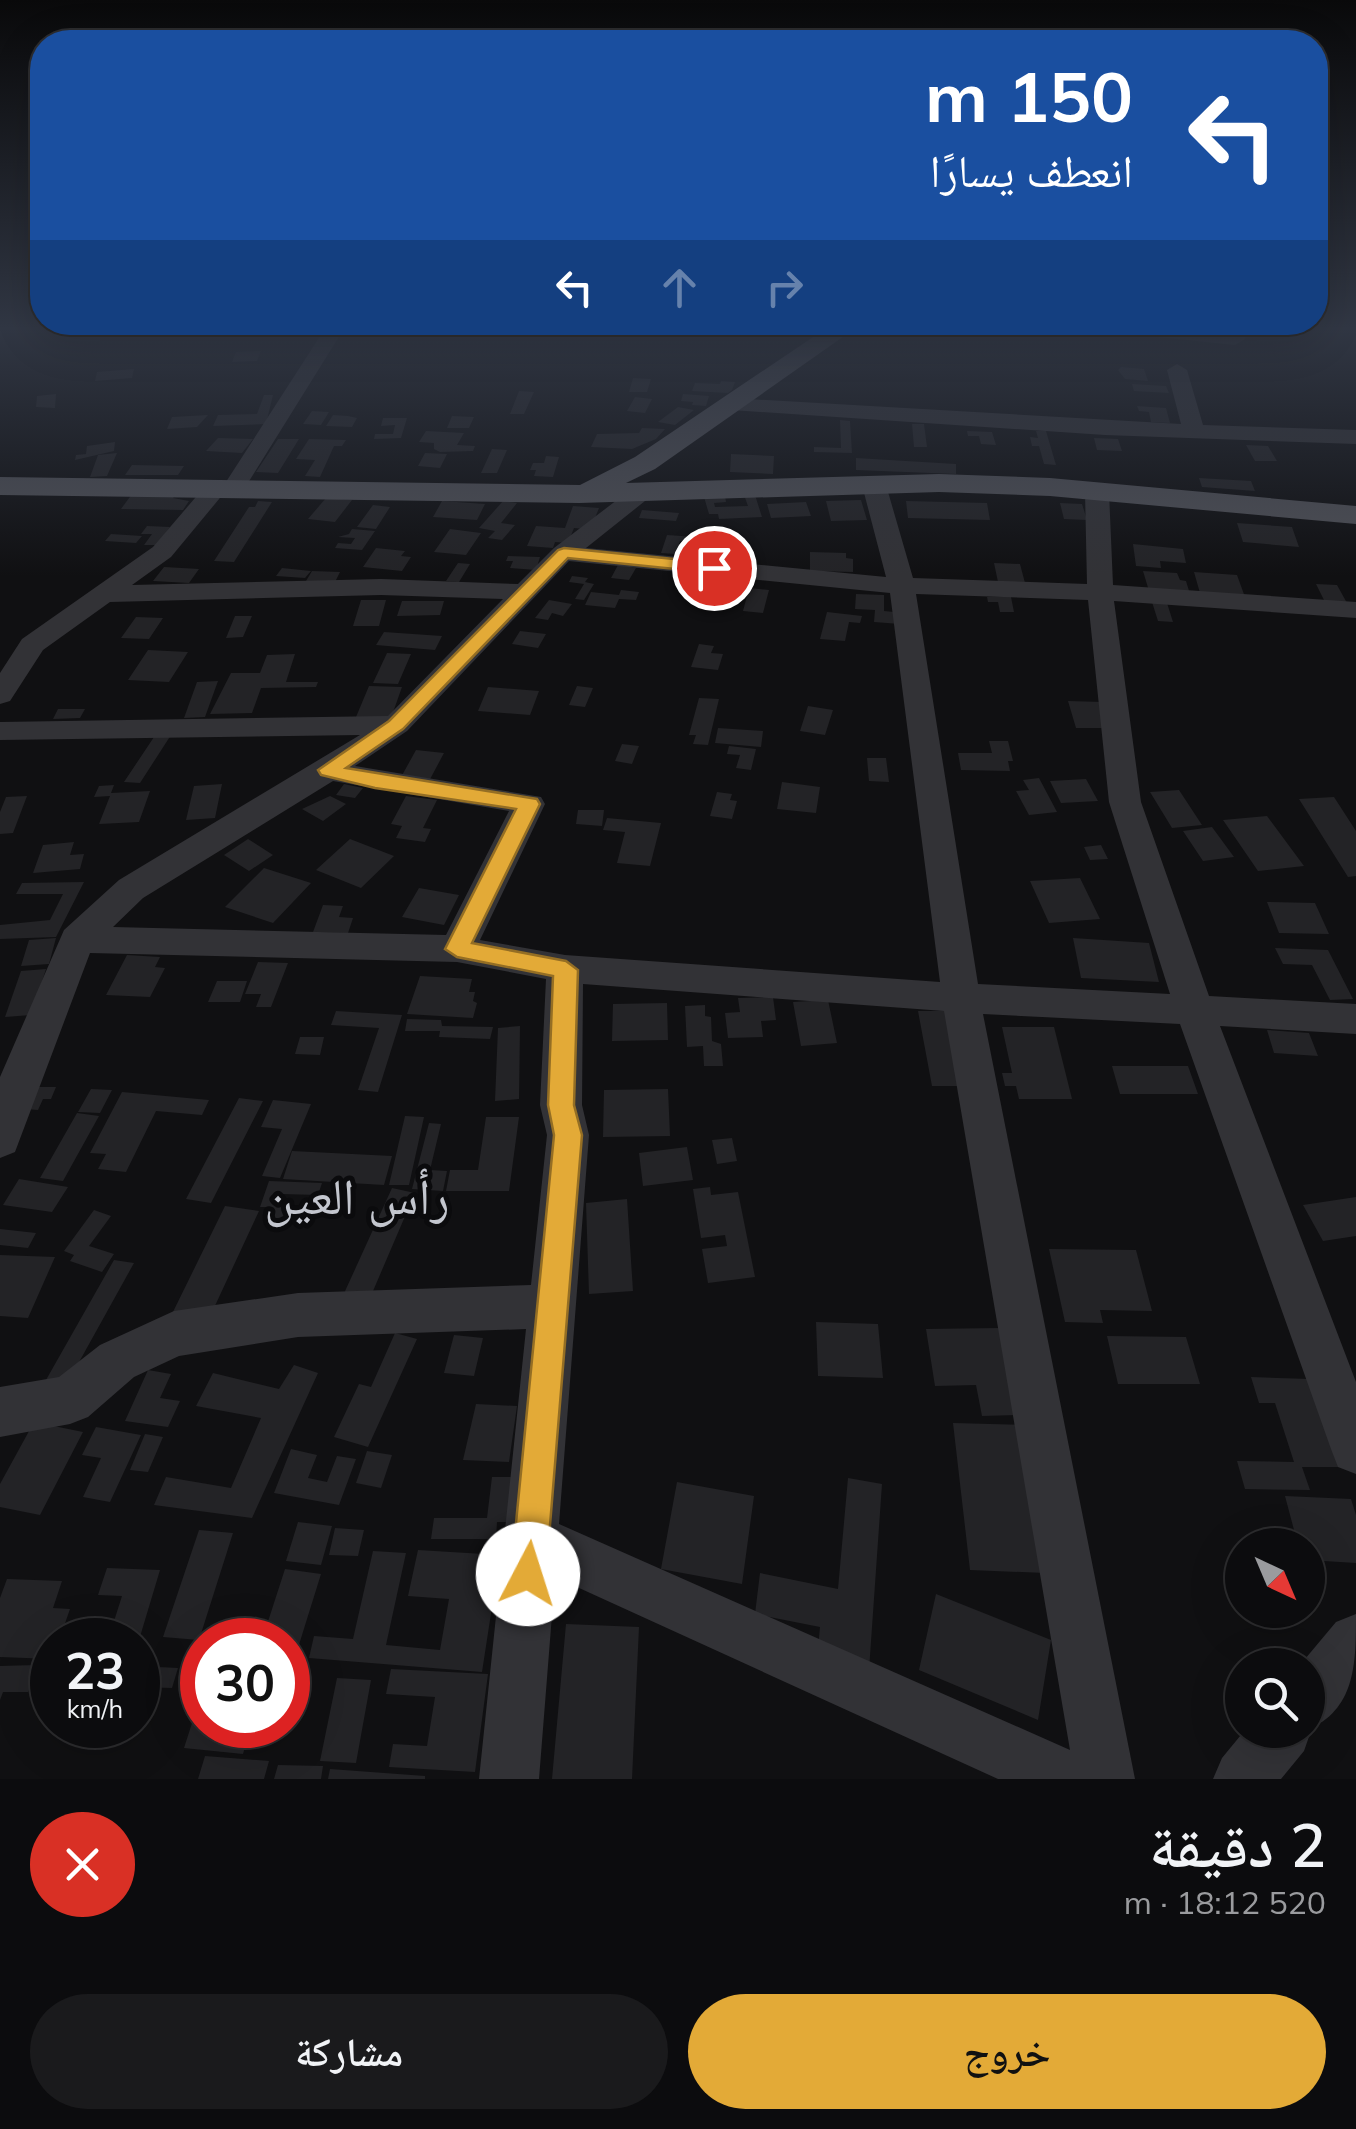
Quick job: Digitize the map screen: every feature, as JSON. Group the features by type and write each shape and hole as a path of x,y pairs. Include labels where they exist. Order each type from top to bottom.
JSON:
{"main road":[{"path":"579,494 644,463 722,410"},
{"path":"0,486 579,494 939,483 1098,492 1356,515"}],"street":[{"path":"0,695 32,645 162,552 224,489 279,410"},
{"path":"834,410 1356,437"},
{"path":"1188,410 1194,431"},
{"path":"874,485 902,586 961,998 1105,1779"},
{"path":"0,1140 14,1092 77,939 131,889 396,725 564,553 642,492"},
{"path":"1098,492 1100,592 1126,802 1194,1010 1356,1449"},
{"path":"564,553 902,586 1100,592 1356,610"},
{"path":"104,594 381,587 529,592"},
{"path":"0,730 396,725"},
{"path":"328,770 375,782 529,804 457,949"},
{"path":"77,939 457,949 566,970 961,998 1356,1019"},
{"path":"509,1779 568,1135 561,1105 566,970"},
{"path":"0,1412 70,1400 117,1361 174,1334 298,1315 551,1306"},
{"path":"532,1539 1066,1779"},
{"path":"1325,1680 1356,1642"},
{"path":"1243,1779 1269,1748"}],"building":[{"path":"258,410 269,410 266,424 213,426 218,415 257,414"},
{"path":"674,410 694,410 675,425 658,422"},
{"path":"1167,410 1170,423 1151,422 1149,412 1139,411"},
{"path":"312,411 329,412 321,425 303,424"},
{"path":"208,415 197,427 167,429 172,417"},
{"path":"333,415 357,418 352,427 326,426"},
{"path":"452,416 474,417 469,428 447,428"},
{"path":"383,418 407,418 401,438 374,439 375,434 393,434 395,425 381,426"},
{"path":"840,420 850,421 852,453 814,452 814,447 841,448"},
{"path":"912,424 924,424 927,447 914,447"},
{"path":"642,428 665,429 656,439 632,449 591,447 597,434 639,433"},
{"path":"426,431 464,433 457,445 475,446 473,451 440,452 434,449 434,443 419,442"},
{"path":"967,431 992,432 996,445 981,444 979,436 968,436"},
{"path":"1036,431 1046,431 1056,465 1044,464 1039,446 1032,446 1030,437 1038,438"},
{"path":"218,438 253,439 242,453 206,451"},
{"path":"1094,438 1118,439 1122,451 1097,450"},
{"path":"278,439 299,439 278,473 256,472"},
{"path":"309,439 346,440 342,446 334,446 320,477 305,476 315,460 296,459"},
{"path":"115,442 114,451 75,460 76,455 86,454 87,446"},
{"path":"1246,445 1268,446 1277,461 1255,461"},
{"path":"492,449 507,450 497,473 481,473"},
{"path":"117,453 107,476 90,477 98,455"},
{"path":"425,453 447,454 440,468 418,466"},
{"path":"731,454 774,456 773,474 730,472"},
{"path":"546,456 559,457 553,477 534,476 536,470 530,470 533,463 544,463"},
{"path":"856,458 956,464 956,474 856,470"},
{"path":"132,465 184,466 178,475 125,475"},
{"path":"1199,478 1251,481 1255,491 1202,487"},
{"path":"132,494 176,494 173,498 189,501 183,510 121,509"},
{"path":"744,495 755,495 762,517 719,519 718,514 709,514 704,497 725,496 726,502 714,503 715,507 748,506"},
{"path":"326,498 352,500 335,522 308,519"},
{"path":"861,500 867,520 831,521 826,501"},
{"path":"258,501 272,502 234,562 214,561 249,507 255,507"},
{"path":"442,501 485,504 477,520 433,517"},
{"path":"503,501 517,503 501,523 515,525 502,540 488,538 495,531 479,528"},
{"path":"906,501 987,503 990,520 908,518"},
{"path":"806,502 811,516 771,518 767,504"},
{"path":"1060,503 1082,504 1087,520 1064,519"},
{"path":"373,505 390,507 376,529 357,527"},
{"path":"573,506 599,508 593,523 586,529 574,528 568,543 555,542 553,548 527,546 536,526 565,528"},
{"path":"642,510 679,513 676,521 639,518"},
{"path":"1237,523 1292,527 1299,547 1243,542"},
{"path":"147,526 170,527 157,545 144,545 152,534 141,534"},
{"path":"352,529 375,531 362,550 335,548 338,543 351,544 355,538 338,537"},
{"path":"450,529 481,533 466,555 434,552"},
{"path":"700,529 739,534 736,541 715,538 710,552 698,551 701,542 680,541 676,554 661,553 667,535 696,537"},
{"path":"111,534 142,536 136,543 105,541"},
{"path":"1133,544 1183,549 1186,563 1160,561 1161,568 1136,566"},
{"path":"376,548 405,551 401,556 411,557 402,571 363,567"},
{"path":"810,552 846,553 846,558 853,559 853,572 810,571"},
{"path":"508,556 540,557 536,570 510,568 513,561 506,561"},
{"path":"458,563 470,564 459,582 446,581"},
{"path":"994,563 1020,564 1025,583 998,582"},
{"path":"618,565 636,568 629,580 611,578"},
{"path":"164,567 199,569 189,583 153,581"},
{"path":"282,568 311,571 305,578 276,576"},
{"path":"312,571 340,572 335,582 306,581"},
{"path":"1143,571 1177,573 1180,580 1186,581 1190,594 1149,591"},
{"path":"1194,572 1237,575 1245,597 1200,593"},
{"path":"572,576 588,578 585,582 594,584 584,600 575,599 584,584 569,582"},
{"path":"1316,584 1337,585 1347,603 1325,602"},
{"path":"749,588 769,590 763,613 743,611"},
{"path":"621,590 639,592 636,600 619,599 615,608 585,605 591,592 619,595"},
{"path":"856,594 884,595 884,611 894,612 900,624 874,622 875,610 855,609"},
{"path":"987,597 1011,597 1014,612 1000,612 998,602 988,602"},
{"path":"361,600 386,600 379,626 353,626"},
{"path":"549,600 572,604 563,616 552,613 548,620 535,618"},
{"path":"402,601 444,601 440,615 397,616"},
{"path":"1152,602 1167,603 1173,622 1158,621"},
{"path":"827,612 862,616 860,623 849,622 845,641 820,639"},
{"path":"235,616 252,616 243,637 226,638"},
{"path":"136,617 163,618 149,639 121,638"},
{"path":"520,631 546,634 538,648 512,644"},
{"path":"384,632 442,636 435,650 376,645"},
{"path":"699,644 714,646 711,653 723,654 718,670 691,667"},
{"path":"148,650 188,652 169,682 128,680"},
{"path":"387,653 411,654 398,684 373,683"},
{"path":"295,654 286,682 318,682 316,687 261,688 252,713 210,714 231,673 260,673 267,655"},
{"path":"218,681 205,717 184,718 197,682"},
{"path":"369,686 402,687 391,718 356,717"},
{"path":"577,686 593,688 585,707 569,705"},
{"path":"488,687 539,691 530,715 478,711"},
{"path":"699,698 719,699 708,745 693,744 696,735 689,735"},
{"path":"1068,701 1103,702 1111,728 1076,728"},
{"path":"808,706 833,710 825,735 800,731"},
{"path":"58,709 85,709 80,718 53,719"},
{"path":"718,728 763,731 761,747 715,743"},
{"path":"156,734 171,735 140,783 124,782"},
{"path":"989,741 1008,741 1013,761 1008,761 1010,771 961,770 958,753 992,753"},
{"path":"622,744 639,746 632,764 615,761"},
{"path":"729,746 756,749 751,770 736,768 740,755 727,754"},
{"path":"416,750 444,753 428,783 400,779"},
{"path":"867,758 886,758 889,782 869,781"},
{"path":"1039,778 1057,812 1029,815 1016,791 1029,790 1023,780"},
{"path":"1086,779 1098,801 1061,803 1050,781"},
{"path":"782,782 820,787 816,813 777,809"},
{"path":"222,784 215,818 186,820 194,786"},
{"path":"344,784 363,788 355,798 336,795"},
{"path":"114,785 111,793 150,791 139,822 99,824 110,796 94,797 99,786"},
{"path":"1179,790 1202,825 1172,828 1150,792"},
{"path":"717,792 732,794 730,800 737,801 732,819 710,816"},
{"path":"27,796 13,833 0,834 0,812 6,797"},
{"path":"330,796 346,804 323,821 302,809"},
{"path":"406,796 437,800 423,828 431,829 425,842 396,838 402,826 391,824"},
{"path":"1334,797 1356,831 1356,876 1348,877 1299,799"},
{"path":"578,810 604,810 602,826 576,824"},
{"path":"1267,816 1304,866 1258,871 1223,820"},
{"path":"607,818 661,823 650,866 617,863 625,832 603,830"},
{"path":"1212,827 1234,857 1203,861 1183,831"},
{"path":"248,839 273,855 249,871 224,855"},
{"path":"350,839 394,856 361,888 316,870"},
{"path":"74,842 70,855 84,854 80,869 33,873 43,845"},
{"path":"1101,845 1108,859 1090,860 1084,847"},
{"path":"264,868 311,883 273,923 225,907"},
{"path":"1080,878 1100,919 1049,923 1030,881"},
{"path":"84,882 56,937 0,939 0,925 50,920 63,894 16,894 22,883"},
{"path":"419,888 459,895 444,925 402,917"},
{"path":"1267,902 1315,903 1329,934 1279,933"},
{"path":"323,905 343,906 339,917 353,918 348,933 313,932"},
{"path":"56,938 49,964 21,966 29,940"},
{"path":"1073,938 1149,943 1159,982 1081,978"},
{"path":"1275,948 1328,950 1353,999 1330,1000 1312,965 1283,964"},
{"path":"127,955 160,957 155,967 165,968 150,997 106,995"},
{"path":"258,962 288,963 271,1007 256,1007 261,994 245,994"},
{"path":"46,969 31,1015 5,1017 21,971"},
{"path":"420,976 472,979 469,992 475,992 473,1001 477,1003 473,1018 407,1014"},
{"path":"217,981 247,981 240,1002 208,1002"},
{"path":"773,997 776,1020 761,1021 763,1037 728,1038 725,1013 740,1012 738,998"},
{"path":"828,1000 837,1043 801,1046 793,1002"},
{"path":"667,1003 668,1040 612,1041 613,1004"},
{"path":"705,1005 705,1016 711,1017 712,1041 721,1044 723,1066 704,1066 703,1046 687,1047 685,1006"},
{"path":"336,1011 402,1015 378,1092 358,1090 379,1028 331,1025"},
{"path":"918,1011 945,1011 960,1086 932,1086"},
{"path":"407,1019 441,1020 442,1026 493,1027 490,1039 439,1037 440,1031 405,1031"},
{"path":"520,1026 519,1099 495,1101 498,1028"},
{"path":"1002,1027 1054,1027 1072,1099 1019,1099 1016,1086 1005,1086 1002,1073 1012,1073"},
{"path":"1267,1030 1309,1033 1318,1056 1274,1053"},
{"path":"300,1037 324,1037 320,1055 295,1054"},
{"path":"1112,1066 1188,1066 1198,1094 1120,1094"},
{"path":"36,1087 56,1087 51,1099 43,1099 38,1110 25,1109"},
{"path":"91,1089 112,1090 100,1113 78,1112"},
{"path":"668,1089 670,1136 603,1137 604,1090"},
{"path":"122,1092 209,1100 202,1115 156,1111 126,1172 98,1169 106,1154 90,1153"},
{"path":"239,1098 263,1101 211,1203 186,1199"},
{"path":"273,1100 311,1104 280,1178 262,1176 282,1129 261,1127"},
{"path":"77,1113 99,1116 63,1181 40,1178"},
{"path":"405,1116 424,1117 409,1185 389,1185"},
{"path":"486,1117 519,1117 509,1191 446,1191 450,1170 478,1170"},
{"path":"429,1123 441,1124 430,1170 447,1171 443,1191 412,1189"},
{"path":"732,1138 737,1161 717,1164 712,1140"},
{"path":"687,1147 693,1180 643,1186 639,1153"},
{"path":"292,1151 392,1156 384,1185 283,1179"},
{"path":"19,1179 68,1187 52,1212 3,1205"},
{"path":"269,1181 322,1183 318,1195 282,1194 279,1203 293,1204 288,1219 263,1218 266,1207 260,1207"},
{"path":"710,1187 711,1195 738,1192 755,1277 708,1283 702,1249 727,1246 725,1235 701,1238 693,1189"},
{"path":"392,1188 415,1193 367,1305 341,1300"},
{"path":"1356,1197 1356,1236 1323,1241 1303,1205"},
{"path":"627,1199 633,1291 589,1294 586,1203"},
{"path":"225,1206 259,1211 207,1323 170,1318"},
{"path":"94,1210 111,1216 89,1246 114,1254 102,1272 70,1261 74,1255 64,1251"},
{"path":"0,1229 36,1233 28,1248 0,1245"},
{"path":"1049,1249 1136,1250 1152,1311 1100,1310 1103,1323 1065,1322"},
{"path":"0,1255 55,1257 28,1318 0,1316"},
{"path":"114,1260 134,1263 63,1391 42,1387"},
{"path":"816,1322 878,1324 883,1378 818,1376"},
{"path":"1000,1328 1017,1415 982,1416 976,1385 935,1386 926,1329"},
{"path":"395,1333 417,1339 368,1447 334,1437 359,1384 371,1387"},
{"path":"454,1335 483,1338 474,1376 444,1373"},
{"path":"1107,1336 1186,1337 1200,1384 1118,1384"},
{"path":"294,1365 318,1373 252,1518 154,1505 166,1477 231,1488 261,1418 196,1406 213,1373 279,1389"},
{"path":"148,1370 171,1374 160,1398 180,1401 168,1427 125,1421"},
{"path":"1251,1377 1309,1379 1339,1467 1302,1467 1310,1490 1245,1489 1237,1461 1294,1462 1275,1403 1259,1403"},
{"path":"476,1404 517,1406 509,1462 463,1460"},
{"path":"34,1422 83,1432 40,1515 0,1507 0,1484"},
{"path":"953,1423 1023,1425 1046,1573 970,1570"},
{"path":"96,1427 141,1435 110,1502 83,1497 101,1458 82,1455"},
{"path":"145,1434 163,1437 148,1472 130,1470"},
{"path":"291,1449 317,1455 308,1478 327,1482 337,1456 356,1459 339,1505 274,1493"},
{"path":"367,1451 392,1455 381,1488 356,1483"},
{"path":"492,1477 520,1477 516,1522 497,1522 496,1539 431,1539 434,1518 487,1518"},
{"path":"848,1478 882,1484 869,1670 817,1659 820,1627 755,1614 760,1573 838,1589"},
{"path":"677,1482 754,1496 742,1584 661,1569"},
{"path":"1285,1496 1351,1499 1356,1515 1356,1563 1325,1561 1325,1528 1293,1528"},
{"path":"298,1522 332,1526 321,1565 286,1561"},
{"path":"335,1528 364,1530 358,1556 329,1555"},
{"path":"199,1530 233,1533 206,1618 180,1618 180,1638 163,1637"},
{"path":"418,1550 500,1555 482,1672 310,1658 314,1636 353,1639 373,1551 406,1553 386,1645 440,1650 449,1599 408,1596"},
{"path":"107,1568 160,1570 146,1618 115,1618 122,1596 98,1595"},
{"path":"285,1569 321,1574 307,1618 269,1618"},
{"path":"7,1579 62,1581 53,1608 70,1609 67,1618 30,1618 30,1658 0,1657 0,1598"},
{"path":"936,1594 1051,1640 1038,1720 919,1670"},
{"path":"566,1624 639,1627 632,1779 552,1779"},
{"path":"30,1665 28,1692 3,1692 0,1700 0,1666"},
{"path":"160,1667 178,1668 172,1688 160,1688"},
{"path":"391,1669 488,1674 475,1772 389,1767 393,1744 427,1746 435,1697 386,1694"},
{"path":"337,1678 371,1680 356,1763 320,1761"},
{"path":"184,1748 245,1748 243,1754"},
{"path":"205,1756 269,1761 264,1779 198,1779"},
{"path":"278,1765 323,1766 321,1779 274,1779"},
{"path":"330,1769 425,1776 425,1779 328,1779"}],"district":[{"name":"رأس العين","path":"357,1196"}],"route":[{"path":"528,1574 568,1135 561,1105 566,970 457,949 529,804 375,782 328,770 396,725 564,553 714,568"}]}
